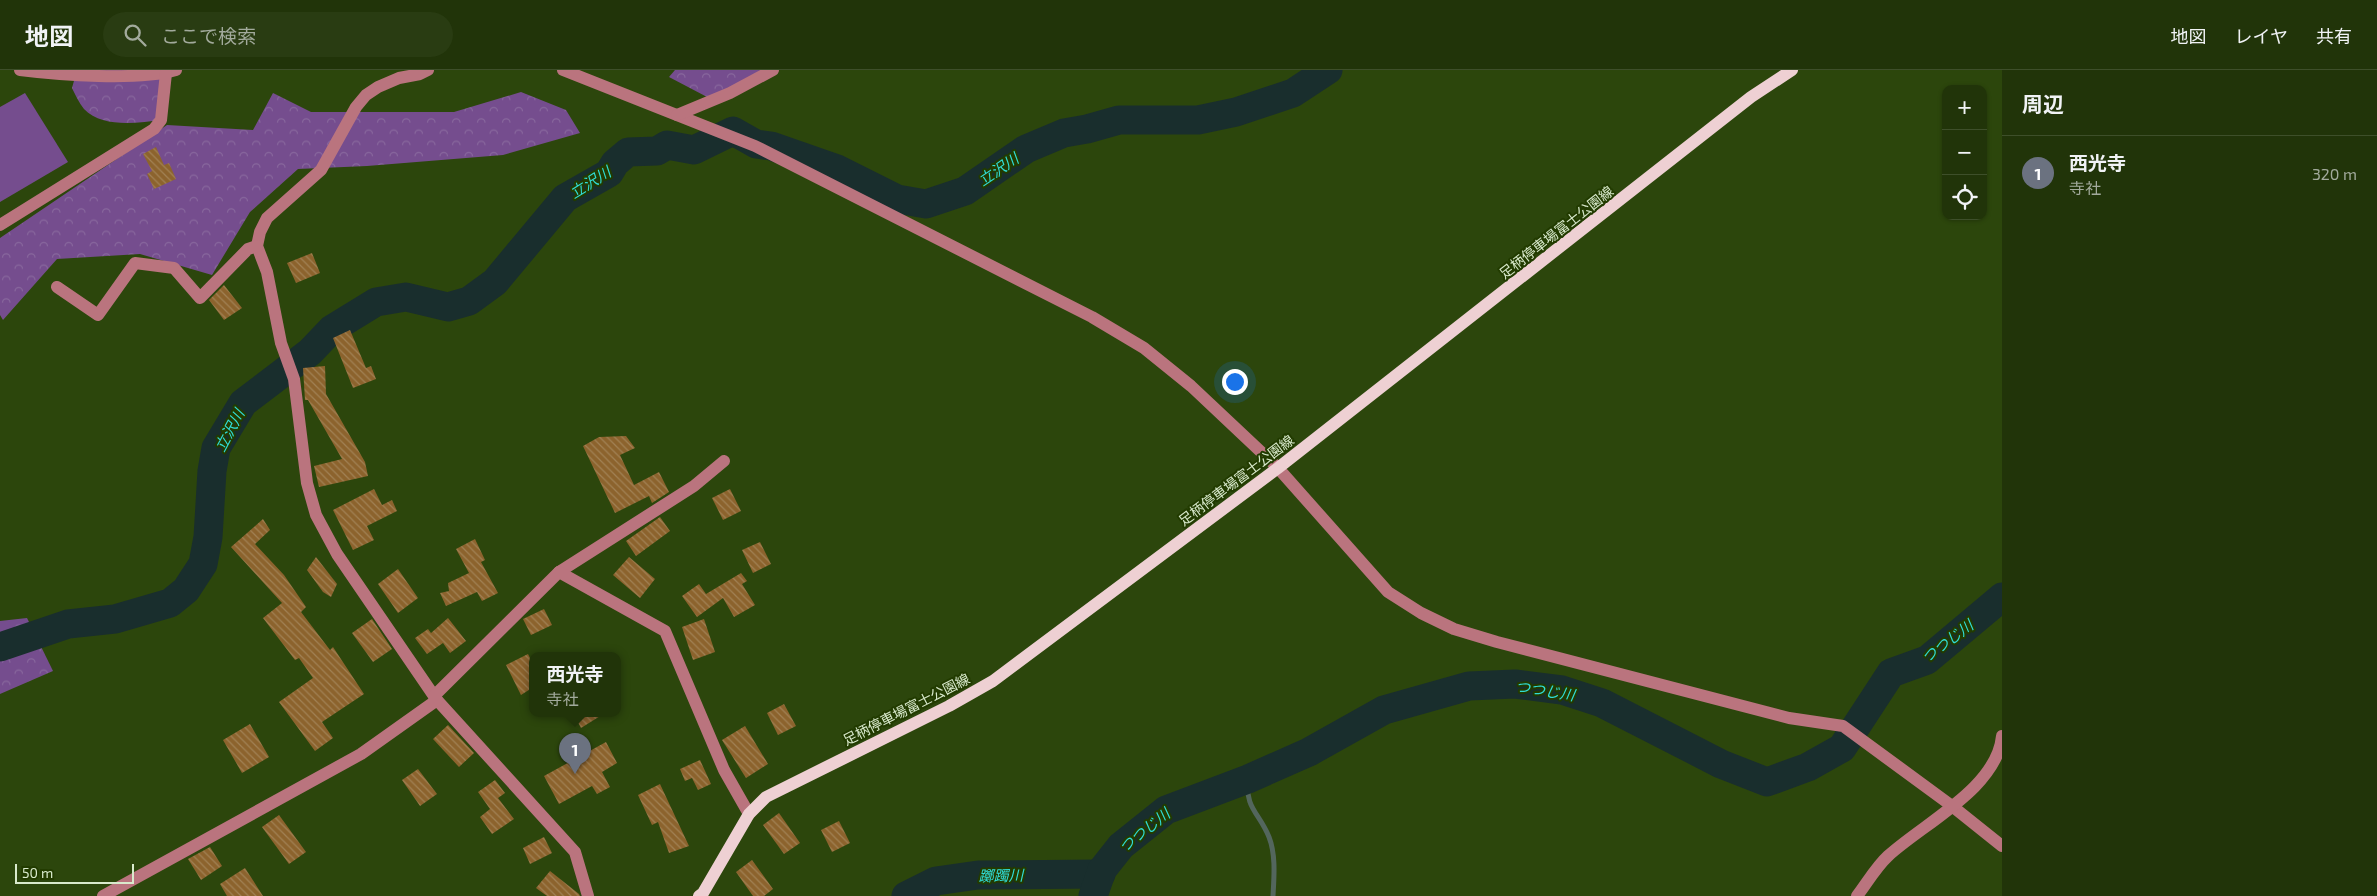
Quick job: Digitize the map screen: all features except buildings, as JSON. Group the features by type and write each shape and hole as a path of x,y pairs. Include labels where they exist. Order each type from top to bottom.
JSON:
{"main road":[{"name":"足柄停車場富士公園線","path":"699,896 703,893 749,814 766,797 949,706 993,681 1278,468 1751,97 1792,70"}],"street":[{"path":"0,225 154,129 160,120 171,72 55,75 20,70"},
{"path":"428,70 420,74 399,78 378,87 366,95 356,107 321,170 267,218 260,232 257,246 268,272 282,343 294,379 307,483 316,515 336,554 436,698 574,852 588,896"},
{"path":"563,70 755,146 1092,317 1144,348 1192,386 1278,468 1388,592 1421,614 1454,629 1496,642 1789,718 1843,726 1952,806 2002,846"},
{"path":"677,115 730,93 772,70"},
{"path":"57,287 98,315 135,263 174,268 200,298 248,249 257,246"},
{"path":"103,896 361,754 436,698 559,572 694,486 724,461"},
{"path":"559,572 665,631 724,770 749,814"},
{"path":"1857,896 1887,857 1952,806 1990,771 2001,748 2002,736"}],"green space":[{"path":"77,70 165,70 161,120 120,123 110,122 91,115 82,107 72,88"},
{"path":"675,70 765,70 709,98 669,77"},
{"path":"521,92 566,110 580,133 503,155 367,166 298,169 250,212 212,275 140,254 57,259 3,320 0,315 0,238 167,125 253,130 273,93 311,112 454,112"},
{"path":"25,93 68,162 0,202 0,107"},
{"path":"27,618 53,671 0,694 0,621"}],"waterway":[{"name":"立沢川","path":"0,647 68,624 115,619 170,603 186,590 203,564 208,537 212,471 216,448 243,403 310,352 332,329 376,302 406,297 448,307 469,301 495,282 565,198 609,173 615,163 628,152 657,151 667,145 694,150 733,131 756,144 771,146 837,169 897,199 926,204 965,191 1026,149 1064,133 1119,120 1198,120 1236,112 1293,93 1328,70"},
{"name":"つつじ川","path":"1093,896 1102,870 1121,846 1166,810 1248,779 1309,752 1384,710 1469,686 1515,684 1562,690 1602,703 1721,764 1767,782 1808,767 1842,748 1891,673 1927,660 2002,597"},
{"path":"1248,779 1251,804 1269,837 1273,851 1273,896"},
{"name":"躑躅川","path":"906,896 936,881 978,875 1101,874"}],"place":[{"name":"西光寺","path":"575,774"}]}
